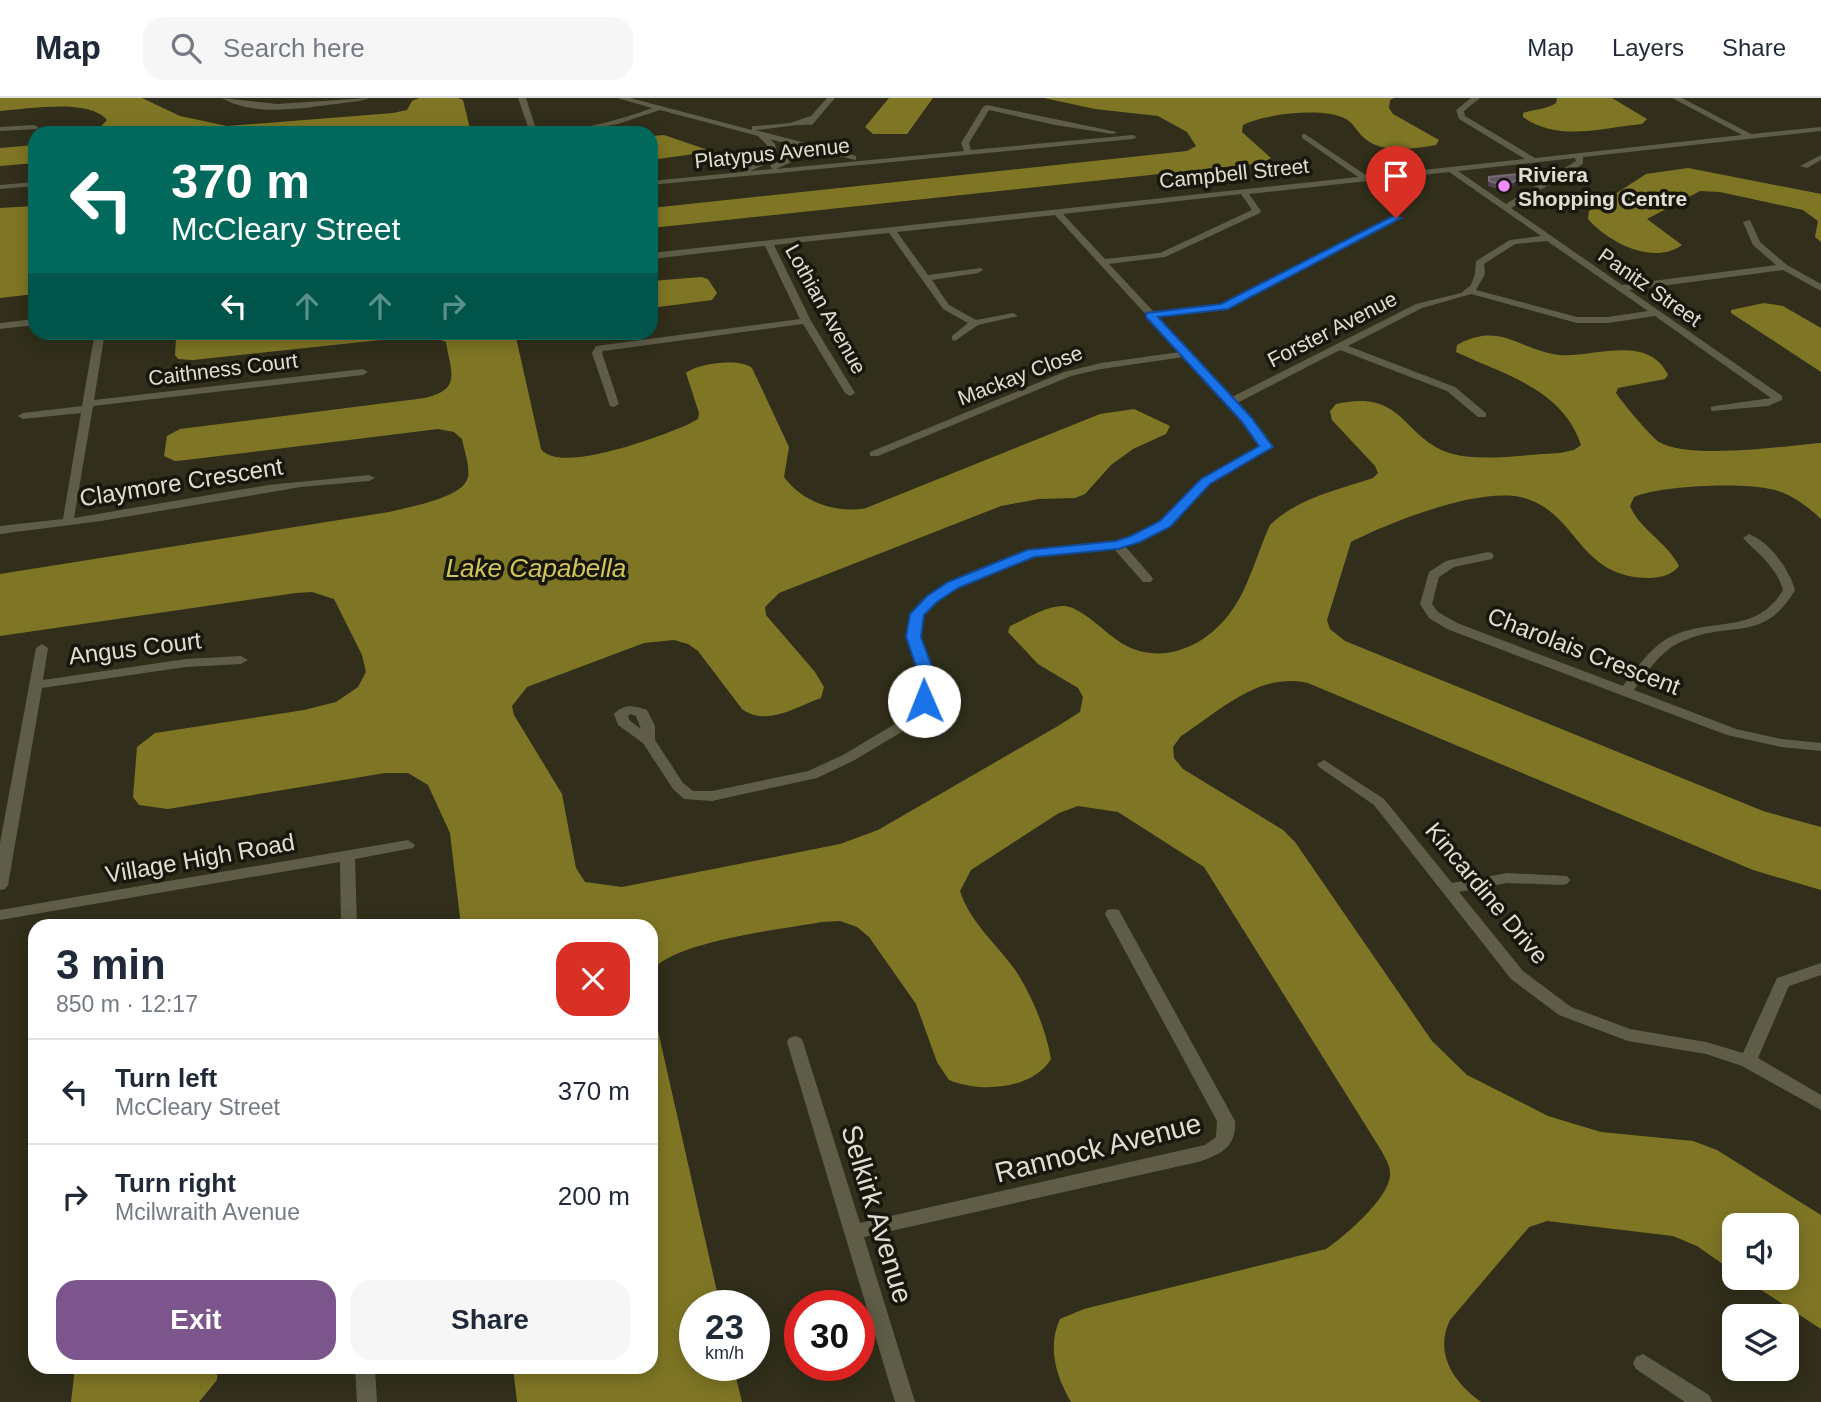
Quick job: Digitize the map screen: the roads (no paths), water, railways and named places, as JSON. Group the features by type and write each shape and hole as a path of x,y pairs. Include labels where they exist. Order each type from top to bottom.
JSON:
{"street":[{"path":"226,98 249,104 274,105 365,98"},
{"path":"522,98 532,126"},
{"path":"622,98 665,99 678,113"},
{"name":"Platypus Avenue","path":"622,98 773,140 854,158 897,159"},
{"path":"718,176 764,162 773,151 773,140 805,130 831,98"},
{"path":"1476,98 1462,106 1462,117 1533,160"},
{"path":"1675,98 1749,137"},
{"path":"650,106 665,99"},
{"path":"968,152 965,144 987,107 1085,129 1092,136 1081,141"},
{"path":"635,117 660,108"},
{"path":"592,126 635,117 678,113"},
{"path":"730,126 777,128 815,117"},
{"path":"0,129 28,127"},
{"name":"Platypus Avenue","path":"658,182 1133,136 1085,129"},
{"path":"752,173 818,149 805,130"},
{"name":"Campbell Street","path":"658,255 1820,130"},
{"path":"1305,135 1365,178"},
{"path":"969,138 979,144 1009,148"},
{"path":"928,156 951,149 969,138"},
{"path":"1505,208 1577,164 1581,160 1579,155"},
{"path":"1804,166 1821,157"},
{"path":"1349,167 1393,175"},
{"path":"1332,182 1348,173 1349,167"},
{"name":"Panitz Street","path":"1450,169 1778,398 1768,403 1715,409"},
{"path":"0,187 28,185"},
{"path":"1101,262 1162,255 1257,211 1243,191"},
{"path":"648,740 678,786 690,796 712,796 812,775 848,758 905,724 924,701 927,675 913,637 917,614 932,599 953,585 1032,553 1118,545 1165,524 1205,481 1266,447 1262,436 1056,211"},
{"path":"1150,315 1224,307 1396,218"},
{"path":"1747,222 1756,243 1784,267 1821,288"},
{"path":"891,229 946,307 975,323"},
{"path":"1549,238 1513,242 1479,263 1480,274 1469,291 1577,320 1598,321 1657,313"},
{"name":"Lothian Avenue","path":"768,243 806,321 850,393"},
{"path":"1621,288 1784,267"},
{"path":"927,278 978,270"},
{"name":"Forster Avenue","path":"1231,402 1419,306 1441,303 1469,291"},
{"path":"955,338 975,323 1013,316"},
{"path":"614,404 597,353 600,348 806,321"},
{"path":"0,326 28,323"},
{"path":"68,522 99,340"},
{"path":"1341,347 1451,389 1482,415"},
{"name":"Mackay Close","path":"874,454 1068,374 1101,366 1186,354"},
{"name":"Caithness Court","path":"23,416 363,372"},
{"name":"Claymore Crescent","path":"0,530 68,522 211,497 334,480 369,478"},
{"path":"1626,691 1660,651 1679,638 1754,622 1781,604 1789,590 1787,580 1773,560 1749,538"},
{"path":"1118,545 1147,579"},
{"name":"Charolais Crescent","path":"1488,556 1450,564 1433,575 1426,604 1433,615 1452,626 1732,732 1782,743 1821,747"},
{"path":"0,885 42,648"},
{"name":"Angus Court","path":"35,685 186,663 241,660"},
{"name":"Kincardine Drive","path":"1324,764 1379,802 1517,975 1565,1011 1628,1035 1706,1048 1748,1061 1821,1103"},
{"name":"Village High Road","path":"0,915 408,845"},
{"path":"347,856 349,919"},
{"path":"1449,889 1507,878 1562,880"},
{"name":"Rannock Avenue","path":"853,1232 1198,1156 1221,1146 1227,1131 1222,1111 1113,914"},
{"path":"1748,1061 1783,982 1821,969"},
{"name":"Selkirk Avenue","path":"795,1042 905,1402"},
{"path":"1643,1363 1702,1402"},
{"path":"366,1374 367,1402"}],"water":[{"path":"0,98 142,98 180,116 227,126 101,126 107,120 98,113 57,106 0,111"},
{"path":"419,98 463,100 469,126 227,126 393,113 407,110 412,101"},
{"path":"889,98 933,98 907,134 873,134 865,127"},
{"path":"1044,98 1394,98 1390,100 1389,108 1393,114 1439,140 1436,145 1408,149 1389,148 1371,143 1344,118 1322,113 1293,113 1243,125 1242,132 1271,158 1263,163 658,227 658,207 1187,151 1196,146 1187,132 1158,116 1095,109"},
{"path":"1557,98 1612,98 1647,119 1642,124 1566,131 1537,125 1523,117 1523,113 1556,103"},
{"path":"658,135 664,135 708,152 658,159"},
{"path":"28,146 28,164 0,166 0,148"},
{"path":"1688,168 1821,194 1821,242 1815,237 1818,221 1803,210 1720,192 1700,191 1647,219 1682,245 1670,251 1645,252 1619,243 1588,219 1589,211 1646,174"},
{"path":"28,206 28,295 0,298 0,208"},
{"path":"701,277 708,279 717,293 712,300 658,307 658,280"},
{"path":"1764,303 1783,306 1821,328 1821,372 1731,313 1731,310"},
{"name":"Lake Capabella","path":"1498,336 1559,355 1619,350 1647,355 1659,362 1668,375 1665,379 1618,388 1616,393 1655,439 1673,447 1714,451 1821,443 1821,519 1805,505 1782,492 1744,486 1683,487 1634,497 1630,506 1634,514 1668,550 1679,566 1666,575 1651,578 1626,575 1607,568 1592,556 1555,515 1539,504 1520,497 1481,497 1410,517 1351,542 1327,620 1330,629 1345,641 1763,811 1821,827 1821,890 1753,870 1308,683 1290,681 1256,688 1181,736 1173,747 1174,758 1183,769 1283,830 1295,842 1432,1041 1467,1075 1548,1116 1601,1132 1693,1141 1717,1150 1821,1215 1821,1329 1799,1315 1799,1304 1783,1304 1761,1290 1799,1290 1799,1213 1722,1213 1722,1264 1697,1246 1673,1236 1547,1221 1529,1227 1450,1320 1444,1344 1449,1366 1462,1385 1481,1402 1071,1402 1055,1361 1054,1340 1060,1319 1084,1309 1326,1249 1374,1206 1390,1176 1389,1165 1381,1150 1204,867 1118,812 1078,806 1059,813 971,870 960,891 964,902 1026,988 1042,1024 1051,1059 1042,1069 1019,1083 975,1087 949,1080 937,1062 916,1004 869,937 857,927 840,921 728,938 679,953 658,965 658,919 460,919 450,833 428,785 408,773 385,773 168,809 139,805 133,797 137,747 155,733 304,710 336,702 358,687 366,672 362,655 334,599 312,592 296,593 0,636 0,574 389,512 446,496 464,484 468,477 468,463 462,439 454,432 438,429 186,460 175,461 164,456 167,436 180,429 425,398 445,390 451,378 446,342 441,340 517,340 541,449 552,456 568,458 611,451 687,425 698,419 699,413 686,373 719,363 746,365 752,368 789,447 784,477 810,499 843,509 866,508 1100,414 1134,409 1170,426 1166,434 1133,449 1111,465 1085,494 1075,498 1039,499 1001,506 779,593 765,607 766,615 815,672 824,687 821,698 781,714 751,714 742,709 698,651 688,644 674,640 644,643 527,687 512,706 514,715 562,794 576,868 585,882 622,887 840,844 878,830 1080,712 1083,697 1078,688 1038,664 1008,632 1010,626 1037,613 1058,606 1072,608 1087,616 1123,644 1152,653 1167,653 1195,644 1220,625 1237,603 1270,525 1305,501 1373,478 1378,473 1375,466 1332,420 1330,411 1336,404 1359,401 1377,403 1390,409 1436,447 1453,454 1491,457 1560,453 1574,450 1581,445 1572,426 1546,397 1511,376 1456,352 1457,345 1472,338"},
{"name":"Lake Capabella","path":"176,340 381,340 193,360 178,359 175,355"},
{"path":"658,1031 717,1290 679,1290 679,1381 737,1381 742,1402 517,1402 514,1374 658,1374"},
{"path":"74,1374 217,1374 217,1380 199,1402 71,1402"}],"place":[{"name":"Riviera Shopping Centre","path":"1504,186"}]}
